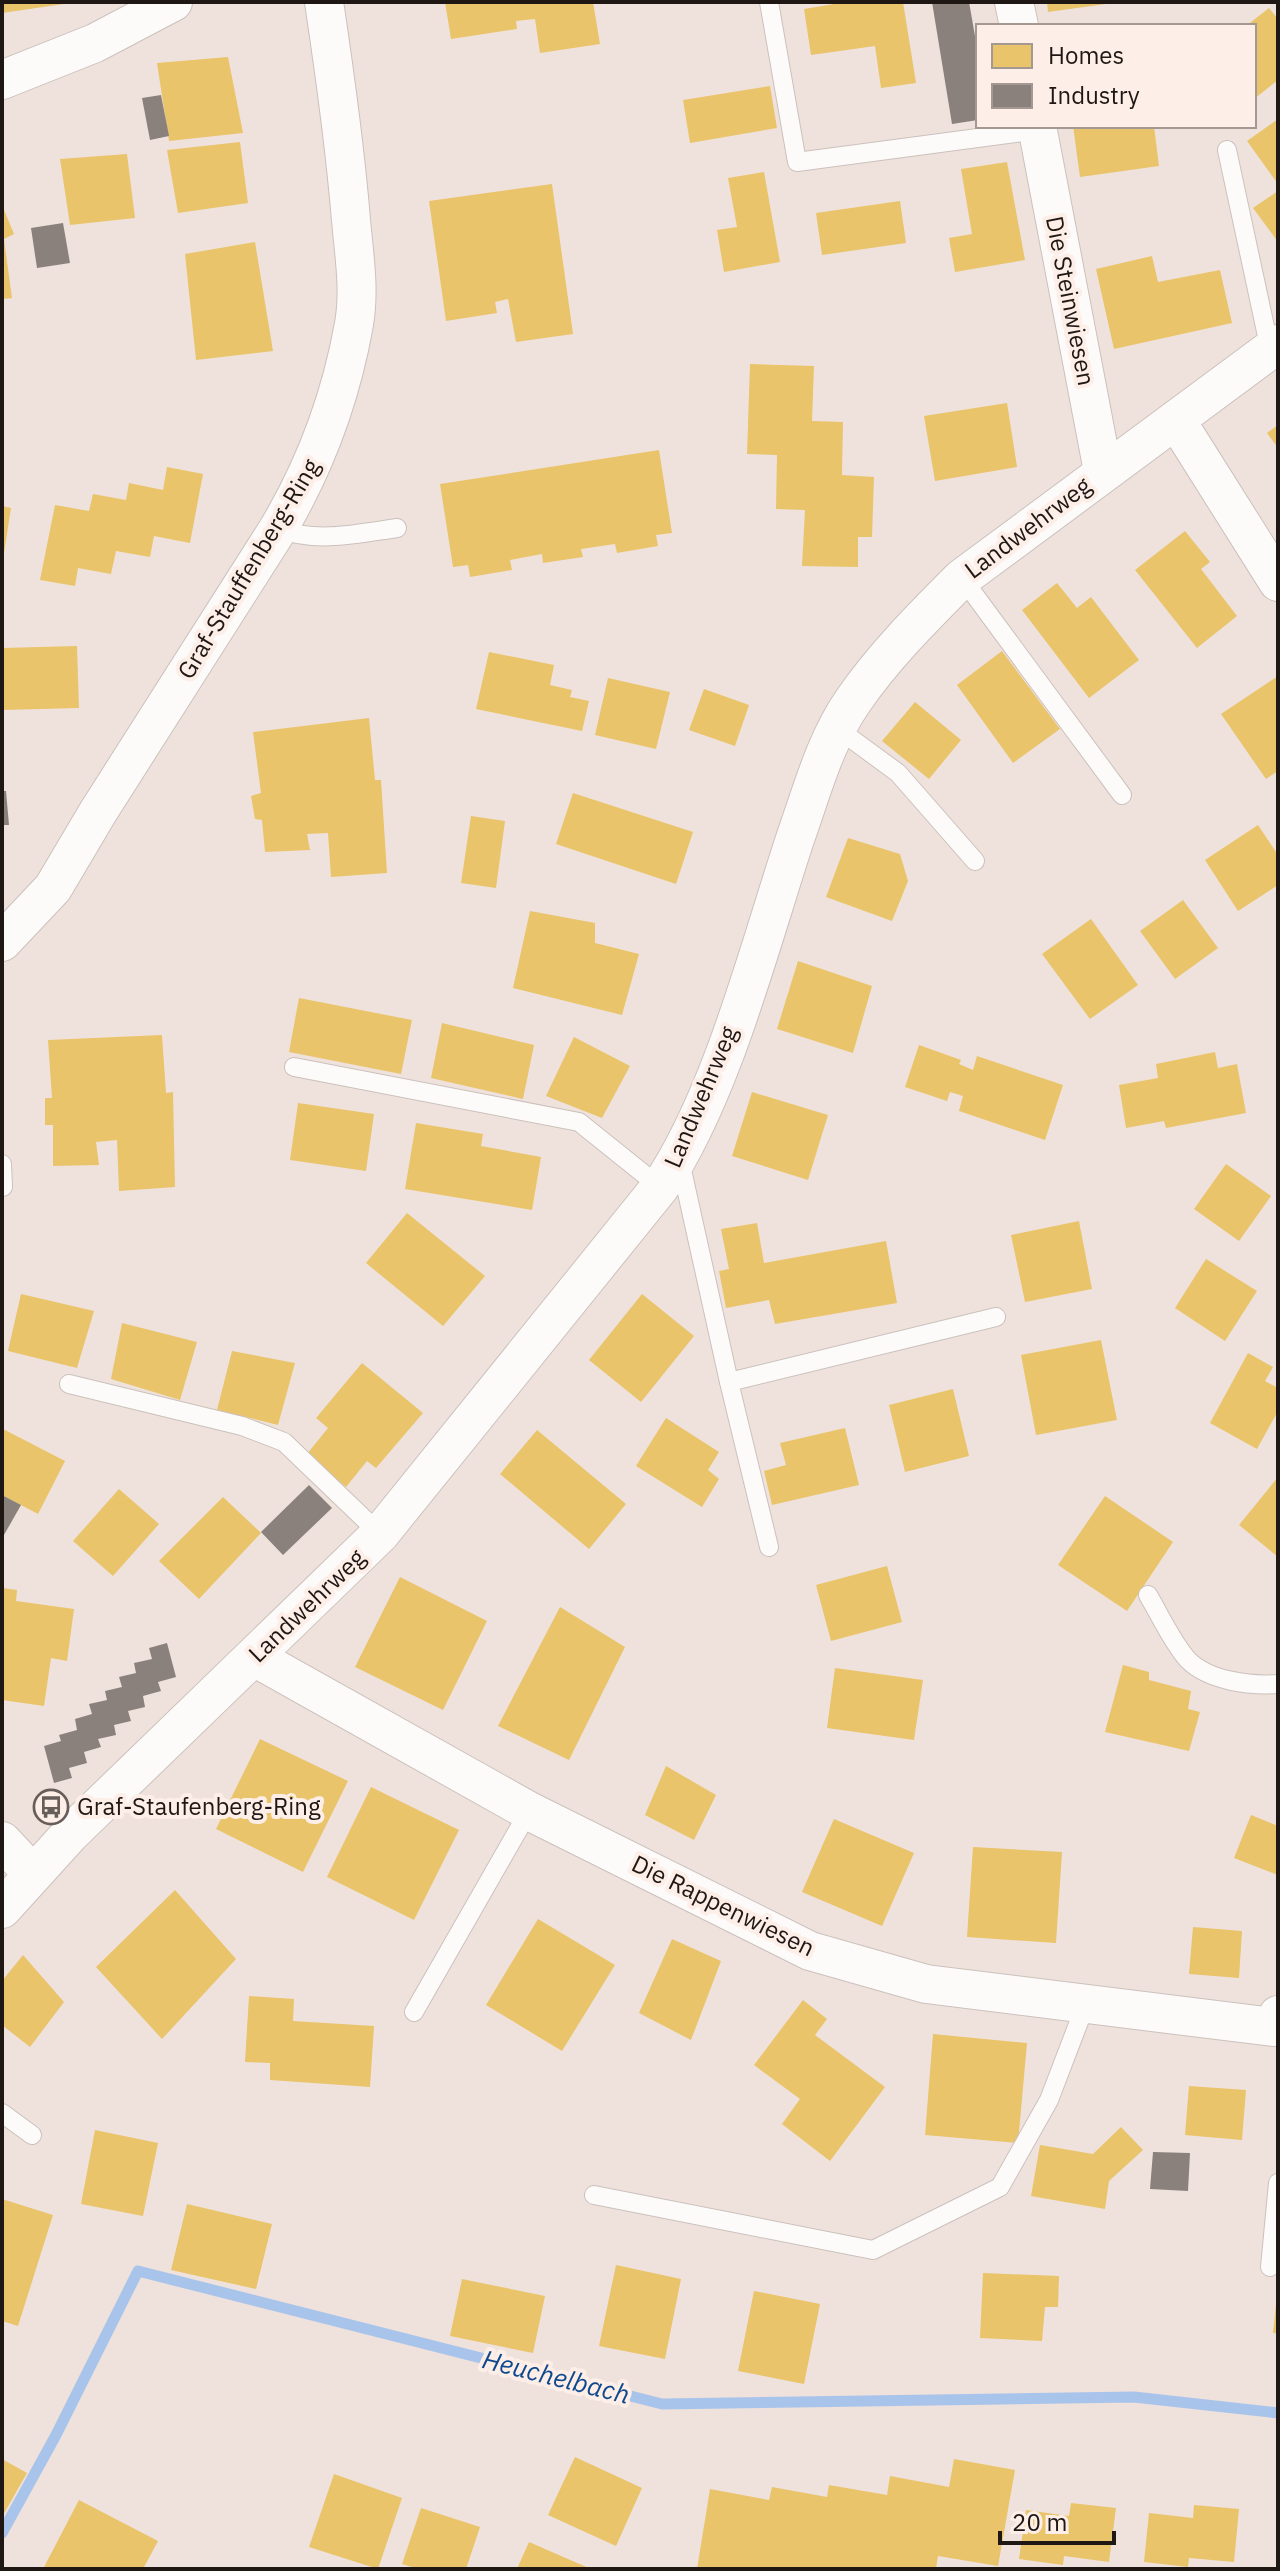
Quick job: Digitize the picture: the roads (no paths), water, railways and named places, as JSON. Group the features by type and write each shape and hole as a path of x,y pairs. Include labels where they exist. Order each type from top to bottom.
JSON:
{"street":[{"path":"2,80 95,43 173,2"},
{"name":"Graf-Stauffenberg-Ring","path":"2,942 53,888 302,490 325,438 354,322 356,273 344,129 324,2"},
{"path":"1014,2 1019,24"},
{"name":"Die Steinwiesen","path":"1037,128 1103,471"},
{"name":"Landwehrweg","path":"2,1909 32,1873 380,1534 669,1172 722,1056 819,769 852,702 923,617 962,578 1274,347"},
{"path":"1176,420 1278,582"},
{"name":"Die Rappenwiesen","path":"254,1657 529,1811 810,1951 926,1984 1085,2006 1276,2024"},
{"path":"2,1841 32,1873"}],"lane":[{"name":"Die Steinwiesen","path":"769,2 797,162 1037,128"},
{"path":"1227,150 1274,347"},
{"path":"278,529 301,537 323,538 397,528"},
{"path":"962,578 1122,795"},
{"path":"838,729 898,773 975,861"},
{"path":"294,1067 579,1122 669,1172 729,1382 769,1547"},
{"path":"2,1164 3,1187"},
{"path":"729,1382 996,1317"},
{"path":"69,1384 242,1426 284,1442 380,1534"},
{"path":"1148,1595 1189,1661 1211,1674 1236,1682 1278,1684"},
{"path":"414,2012 529,1811"},
{"path":"594,2195 873,2250 1000,2187 1049,2100 1085,2006"},
{"path":"2,2113 32,2135"},
{"path":"1270,2267 1278,2183"}],"waterway":[{"name":"Heuchelbach","path":"2,2533 56,2435 138,2271 662,2404 1134,2397 1278,2413"}],"place":[{"name":"Graf-Staufenberg-Ring","path":"51,1807"}]}
